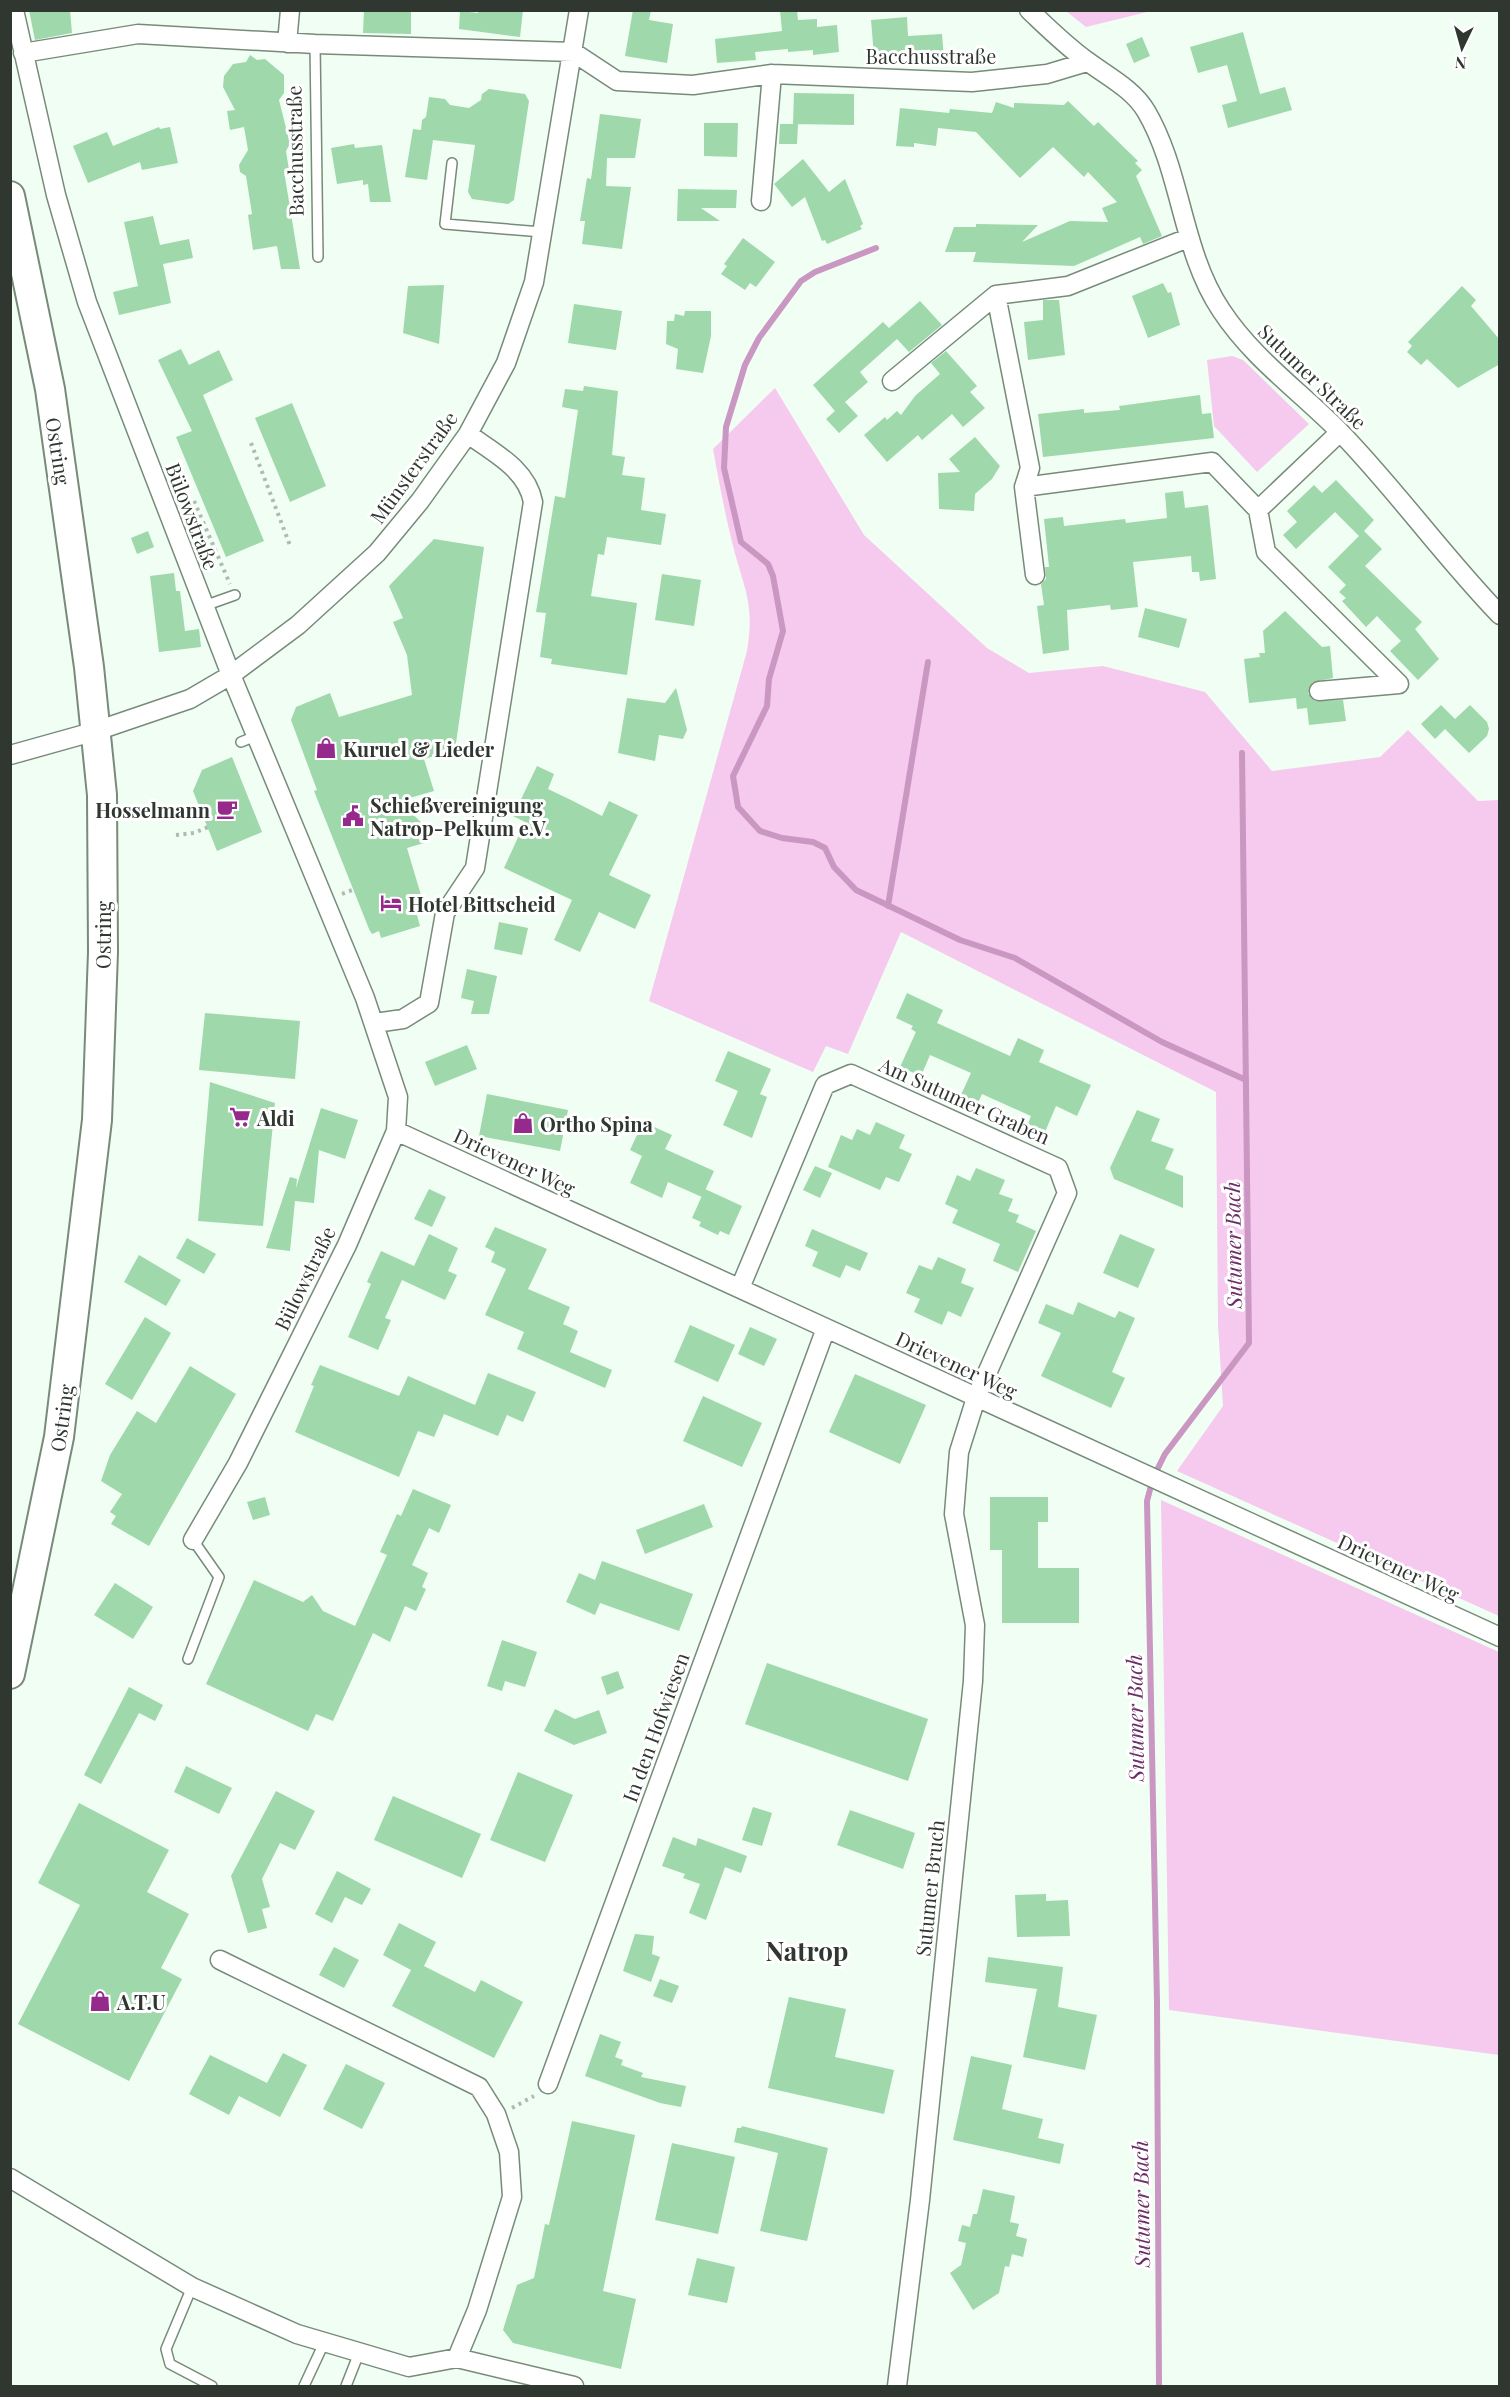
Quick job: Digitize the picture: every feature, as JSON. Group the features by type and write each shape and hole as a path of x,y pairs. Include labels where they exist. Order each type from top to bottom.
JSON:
{"main road":[{"name":"Ostring","path":"10,196 50,389 67,497 96,731 102,795 103,952 97,1120 59,1437 10,1674"}],"street":[{"name":"Bülowstraße","path":"14,10 56,195 87,302 231,675 249,739 375,1023 398,1097 396,1131 347,1245 254,1430 193,1539"},
{"path":"287,43 290,10"},
{"name":"Münsterstraße","path":"10,755 96,731 190,699 231,675 298,625 376,553 420,501 468,434 506,363 534,282 579,10"},
{"name":"Sutumer Straße","path":"1029,10 1087,62 1117,81 1145,109 1173,179 1188,238 1220,309 1249,349 1340,432 1500,615"},
{"path":"23,53 138,34 287,43 573,52"},
{"name":"Bacchusstraße","path":"573,52 617,81 693,85 772,74 972,82 1047,74 1087,62"},
{"path":"761,201 772,74"},
{"path":"892,381 996,295 1068,286 1188,238"},
{"path":"996,295 1030,468 1024,487 1035,575"},
{"path":"1257,510 1340,432"},
{"path":"375,1023 403,1019 429,1003 445,913 475,868 533,502 531,488 515,467 468,434"},
{"path":"1024,487 1212,462 1257,510 1266,552 1399,684 1319,691"},
{"name":"Am Sutumer Graben","path":"740,1288 825,1085 851,1074 1058,1168 1067,1193 976,1398"},
{"name":"Drievener Weg","path":"396,1131 1500,1637"},
{"name":"In den Hofwiesen","path":"548,2084 826,1328"},
{"name":"Sutumer Bruch","path":"897,2386 920,2200 973,1681 975,1625 954,1514 959,1452 976,1398"},
{"path":"220,1960 479,2087 496,2114 509,2152 512,2197 477,2310 457,2358"},
{"path":"10,2178 192,2287 324,2343 409,2367 457,2358 574,2386"}],"lane":[{"name":"Bacchusstraße","path":"315,44 318,257"},
{"path":"452,163 445,224 542,232"},
{"path":"204,606 235,596"},
{"path":"188,1659 219,1577 193,1539"},
{"path":"192,2287 166,2349 170,2364 212,2386"},
{"path":"304,2386 324,2343"},
{"path":"346,2386 359,2353"}],"path":[{"path":"251,443 291,548"},
{"path":"194,501 235,596"},
{"path":"176,835 194,833 208,827"},
{"path":"496,2114 525,2103 548,2084"}],"shaded area":[{"path":"1066,11 1151,11 1086,27"},
{"path":"1232,356 1243,360 1309,424 1257,472 1214,426 1207,360"},
{"path":"775,388 864,535 987,648 1029,673 1103,666 1205,692 1272,771 1380,757 1408,730 1478,801 1499,800 1499,1616 1177,1471 1223,1406 1218,1325 1216,1092 901,932 848,1054 826,1046 813,1072 649,1001 747,651 749,634 747,597 730,534 713,449"},
{"path":"1161,1500 1499,1652 1499,2055 1169,2010"}],"building":[{"path":"29,10 70,10 72,33 35,40"},
{"path":"364,10 411,10 411,34 363,33"},
{"path":"478,10 523,10 520,37 459,29 460,11 478,13"},
{"path":"633,10 651,10 649,20 673,24 667,63 625,56"},
{"path":"780,10 797,10 798,20 817,19 817,27 837,25 839,52 813,55 813,50 788,52 788,49 755,52 756,60 717,63 715,39 782,31"},
{"path":"907,17 908,36 942,34 944,59 925,61 924,52 874,56 871,20"},
{"path":"1243,32 1260,94 1285,87 1292,110 1228,128 1222,105 1237,101 1227,65 1198,73 1190,47"},
{"path":"1142,37 1150,56 1134,63 1126,44"},
{"path":"250,55 257,60 265,59 284,75 284,93 279,100 290,144 286,151 289,170 284,171 300,269 281,269 277,246 253,250 248,215 252,214 246,176 240,172 239,165 248,150 244,127 230,130 227,111 235,110 223,87 224,76 233,64 246,62"},
{"path":"489,89 525,94 529,101 514,200 508,204 472,199 468,192 475,145 433,140 427,180 405,177 413,129 421,130 429,97 445,99 450,105 469,108 481,100 482,94"},
{"path":"794,93 854,94 854,125 793,124"},
{"path":"1068,101 1094,126 1098,122 1138,161 1135,163 1142,170 1136,176 1162,236 1143,244 1140,237 1074,266 973,262 976,252 945,252 954,227 976,227 976,224 1038,225 1022,242 1070,221 1108,222 1102,208 1117,202 1088,172 1084,177 1053,147 1020,178 976,132 938,128 936,146 914,143 914,147 896,146 900,108 949,113 950,109 992,113 996,102 1014,108 1014,103 1064,105"},
{"path":"600,114 641,119 635,158 607,158 606,186 631,187 622,249 582,244 585,221 580,221 587,178 591,179"},
{"path":"704,123 738,123 737,157 704,156"},
{"path":"780,124 798,124 797,144 779,144"},
{"path":"159,127 160,129 170,127 178,163 142,170 140,162 88,183 73,146 107,132 113,146"},
{"path":"354,144 355,148 382,145 391,202 370,202 368,184 363,185 363,180 337,184 331,148"},
{"path":"803,159 829,192 845,179 863,224 860,226 862,229 827,244 825,240 822,241 805,197 792,207 774,184"},
{"path":"678,189 737,190 736,208 701,208 720,221 677,221"},
{"path":"153,216 160,245 189,239 193,258 163,264 171,303 119,315 113,292 138,286 124,222"},
{"path":"743,238 775,262 756,287 750,283 745,290 721,274 727,266 724,264"},
{"path":"1163,283 1168,293 1171,292 1180,325 1148,338 1132,296"},
{"path":"444,285 439,344 403,333 408,286"},
{"path":"1462,286 1476,300 1471,306 1500,340 1500,364 1458,388 1427,359 1421,365 1407,352 1412,346 1408,342"},
{"path":"1043,300 1059,300 1065,355 1028,360 1024,322 1043,320"},
{"path":"920,301 942,325 909,352 897,339 860,372 868,382 845,402 858,416 839,433 826,419 835,411 813,385 883,322 889,328"},
{"path":"574,304 622,311 616,350 568,343"},
{"path":"685,311 711,311 711,336 703,373 676,369 678,349 666,344 667,321 674,321 675,314 684,316"},
{"path":"181,349 189,365 219,350 233,380 203,395 264,541 226,557 176,437 192,431 158,360"},
{"path":"946,351 977,386 970,392 985,408 963,427 952,414 922,440 918,435 887,462 864,435 885,417 887,420 897,411 901,415 915,396 940,374 931,363"},
{"path":"584,386 618,391 612,455 625,457 622,475 645,478 641,510 666,514 661,545 607,537 604,555 598,554 591,596 637,603 627,675 551,664 552,659 540,657 546,613 536,612 555,496 565,498 578,410 562,407 565,389 583,391"},
{"path":"1200,395 1202,414 1211,413 1214,438 1043,457 1038,414 1084,409 1084,413 1120,410 1119,406"},
{"path":"292,403 326,486 290,502 255,418"},
{"path":"975,437 1000,466 992,479 975,494 974,511 939,509 938,473 960,472 949,459"},
{"path":"1336,480 1374,520 1364,531 1382,549 1365,566 1422,622 1415,629 1439,659 1418,680 1390,651 1401,641 1377,616 1366,627 1342,601 1346,598 1339,592 1346,585 1328,567 1359,536 1335,512 1296,549 1283,535 1297,522 1287,511 1314,485 1322,493"},
{"path":"1183,491 1185,508 1208,505 1216,579 1200,581 1199,572 1192,572 1191,556 1133,562 1138,607 1111,610 1110,605 1067,610 1069,650 1043,654 1037,606 1044,605 1041,584 1046,579 1045,567 1049,567 1044,519 1063,517 1064,526 1125,519 1126,523 1167,518 1165,493"},
{"path":"148,531 154,547 137,554 131,538"},
{"path":"434,539 484,547 455,750 424,759 434,791 399,801 429,830 427,842 407,848 426,912 417,915 420,926 381,938 379,931 372,934 369,929 314,791 317,790 291,720 296,707 330,693 339,717 412,695 407,655 393,622 403,618 389,586"},
{"path":"174,573 176,591 180,591 185,631 199,629 201,647 159,652 150,576"},
{"path":"662,574 701,580 694,626 655,620"},
{"path":"1145,608 1187,619 1179,648 1138,637"},
{"path":"1285,611 1322,647 1330,646 1333,678 1313,682 1308,693 1315,701 1343,700 1346,721 1309,725 1307,708 1297,709 1296,698 1249,703 1244,659 1260,657 1259,653 1265,653 1263,631"},
{"path":"676,688 687,730 683,739 659,735 655,761 618,753 627,698 665,703"},
{"path":"1441,705 1455,719 1470,705 1487,722 1489,729 1487,736 1469,753 1445,729 1435,739 1421,724"},
{"name":"Hosselmann","path":"232,757 262,832 217,851 193,791 202,770"},
{"path":"537,766 554,774 548,789 602,816 609,801 638,815 609,875 651,895 635,929 599,912 580,952 554,940 572,900 504,868 525,822 513,816"},
{"path":"499,922 528,928 522,955 494,949"},
{"path":"467,969 497,976 489,1014 471,1014 474,1001 461,998"},
{"path":"907,993 943,1010 937,1023 1010,1056 1018,1038 1044,1050 1039,1062 1091,1085 1077,1116 1056,1106 1045,1132 1028,1124 1031,1116 982,1094 977,1105 960,1097 971,1073 930,1055 921,1076 900,1067 916,1032 911,1029 913,1026 896,1018"},
{"path":"205,1013 300,1021 295,1079 199,1070"},
{"path":"467,1045 477,1069 435,1086 425,1062"},
{"path":"728,1051 771,1069 760,1094 767,1097 752,1138 723,1125 738,1091 715,1081"},
{"path":"210,1082 275,1103 263,1226 198,1221"},
{"name":"Ortho Spina","path":"487,1094 568,1110 560,1151 479,1136"},
{"path":"321,1108 358,1120 345,1159 319,1150 314,1203 295,1201 290,1251 266,1248 290,1177 297,1179 296,1188"},
{"path":"1137,1110 1160,1119 1151,1141 1174,1149 1165,1169 1183,1176 1183,1208 1114,1179 1110,1168"},
{"path":"643,1122 672,1135 665,1149 714,1171 702,1197 668,1182 662,1198 630,1183 642,1156 630,1150"},
{"path":"876,1122 905,1135 899,1148 912,1154 899,1182 886,1177 880,1190 828,1167 841,1135 852,1140 857,1129 870,1135"},
{"path":"815,1166 832,1173 820,1198 803,1190"},
{"path":"976,1168 1005,1180 999,1194 1013,1199 1008,1211 1019,1215 1016,1222 1036,1231 1018,1272 993,1261 1000,1244 952,1223 958,1210 945,1204 957,1175 970,1181"},
{"path":"429,1189 446,1197 432,1227 414,1219"},
{"path":"705,1189 742,1206 729,1235 720,1231 718,1235 699,1226 701,1222 692,1218"},
{"path":"495,1227 547,1249 528,1289 570,1307 563,1324 578,1331 570,1352 612,1370 605,1388 517,1349 524,1332 485,1315 506,1269 491,1262 495,1252 485,1247"},
{"path":"812,1229 868,1253 860,1271 846,1265 840,1278 812,1266 818,1252 805,1246"},
{"path":"429,1234 458,1248 448,1271 457,1275 445,1300 402,1280 385,1318 391,1320 378,1350 348,1337 371,1284 367,1282 381,1251 414,1266"},
{"path":"1120,1234 1155,1249 1138,1288 1103,1273"},
{"path":"187,1238 216,1254 204,1274 176,1258"},
{"path":"139,1255 181,1280 166,1306 124,1282"},
{"path":"938,1257 966,1269 961,1283 974,1288 961,1317 948,1311 942,1325 914,1312 920,1299 906,1293 919,1265 932,1270"},
{"path":"1078,1302 1115,1318 1119,1311 1135,1318 1112,1372 1125,1378 1111,1408 1041,1376 1061,1333 1038,1323 1046,1304 1073,1315"},
{"path":"145,1317 171,1333 132,1400 105,1384"},
{"path":"690,1325 735,1345 718,1382 674,1362"},
{"path":"750,1327 777,1339 764,1366 738,1354"},
{"path":"320,1365 399,1396 408,1376 475,1405 488,1373 536,1392 523,1422 507,1415 498,1436 444,1414 434,1437 418,1431 399,1477 295,1432"},
{"path":"190,1366 236,1394 149,1546 111,1524 116,1516 110,1512 122,1494 101,1481 110,1455 137,1411 156,1423"},
{"path":"855,1374 926,1405 900,1464 829,1432"},
{"path":"703,1396 762,1423 742,1467 683,1441"},
{"path":"413,1489 451,1505 439,1533 429,1528 412,1565 428,1573 422,1587 426,1589 416,1611 405,1606 390,1642 373,1633 333,1721 316,1714 308,1731 206,1684 254,1580 303,1602 312,1595 323,1611 355,1626 387,1555 380,1552 397,1514 401,1516"},
{"path":"265,1497 270,1515 253,1520 247,1502"},
{"path":"990,1497 1048,1497 1048,1522 1038,1522 1038,1568 1079,1568 1079,1623 1002,1623 1002,1550 990,1550"},
{"path":"704,1504 713,1527 645,1554 636,1530"},
{"path":"602,1561 693,1594 679,1631 600,1603 595,1615 566,1602 579,1573 595,1580"},
{"path":"115,1583 153,1607 133,1639 94,1615"},
{"path":"502,1640 537,1652 525,1687 505,1681 502,1691 487,1686"},
{"path":"767,1663 928,1719 908,1781 745,1724"},
{"path":"618,1671 624,1688 607,1695 601,1677"},
{"path":"129,1687 163,1705 155,1721 139,1713 101,1784 84,1775"},
{"path":"555,1709 575,1719 599,1710 607,1733 574,1745 544,1731"},
{"path":"186,1766 232,1788 219,1814 174,1792"},
{"path":"518,1772 573,1795 545,1862 490,1840"},
{"path":"276,1791 315,1811 295,1850 280,1843 262,1879 270,1907 262,1909 267,1928 248,1933 231,1876"},
{"path":"393,1796 481,1834 462,1878 374,1840"},
{"path":"79,1803 169,1850 147,1892 189,1914 161,1968 182,1979 129,2081 18,2024 80,1905 38,1883"},
{"path":"753,1807 772,1813 762,1846 742,1840"},
{"path":"850,1810 915,1833 903,1869 837,1845"},
{"path":"673,1837 696,1846 698,1838 747,1856 741,1873 725,1867 706,1920 689,1913 700,1884 683,1878 685,1874 662,1866"},
{"path":"337,1871 371,1889 362,1905 345,1897 332,1923 315,1914"},
{"path":"1046,1894 1046,1901 1068,1900 1070,1936 1017,1937 1015,1895"},
{"path":"399,1923 436,1942 424,1966 475,1992 481,1980 523,2002 494,2058 392,2006 411,1970 383,1955"},
{"path":"635,1934 654,1936 652,1954 660,1957 651,1982 623,1971"},
{"path":"334,1947 359,1960 344,1988 319,1975"},
{"path":"988,1957 1063,1967 1058,2007 1097,2015 1085,2070 1023,2057 1037,1989 985,1982"},
{"path":"660,1979 679,1986 672,2003 653,1996"},
{"path":"789,1997 846,2009 835,2057 894,2070 884,2114 768,2088"},
{"path":"600,2034 621,2042 615,2057 623,2060 621,2065 643,2073 641,2077 686,2086 681,2107 660,2103 585,2076"},
{"path":"283,2053 307,2065 280,2117 239,2096 229,2115 189,2094 210,2055 267,2083"},
{"path":"971,2056 1012,2065 1002,2109 1043,2119 1038,2138 1064,2144 1060,2164 953,2140"},
{"path":"346,2064 385,2083 362,2129 323,2109"},
{"path":"572,2121 635,2135 603,2291 636,2299 621,2369 513,2343 503,2330 517,2285 534,2278 545,2224 549,2225"},
{"path":"742,2126 828,2148 807,2241 760,2231 778,2153 734,2142 737,2128"},
{"path":"672,2143 735,2157 718,2234 655,2220"},
{"path":"983,2189 1015,2196 1010,2222 1019,2224 1016,2236 1027,2239 1023,2257 1012,2254 1009,2267 1005,2266 999,2293 973,2310 950,2273 961,2265 966,2243 958,2241 962,2225 970,2227 973,2214 977,2214"},
{"path":"697,2258 735,2267 727,2303 688,2295"}],"waterway":[{"name":"Sutumer Bach","path":"876,248 815,272 801,281 759,338 745,365 726,427 724,468 741,542 768,564 773,576 783,631 769,679 767,706 733,776 738,807 760,831 782,838 813,842 825,848 834,867 856,890 960,940 1015,958 1162,1042 1246,1080"},
{"path":"888,906 928,662"},
{"name":"Sutumer Bach","path":"1159,2386 1157,2002 1147,1501 1153,1478 1165,1454 1249,1343 1242,753"}],"place":[{"name":"Kuruel & Lieder","path":"326,748"},
{"name":"Hosselmann","path":"227,809"},
{"name":"Schießvereinigung Natrop-Pelkum e.V.","path":"353,816"},
{"name":"Hotel Bittscheid","path":"391,903"},
{"name":"Aldi","path":"240,1117"},
{"name":"Ortho Spina","path":"523,1123"},
{"name":"A.T.U","path":"100,2001"}],"district":[{"name":"Natrop","path":"807,1950"}]}
